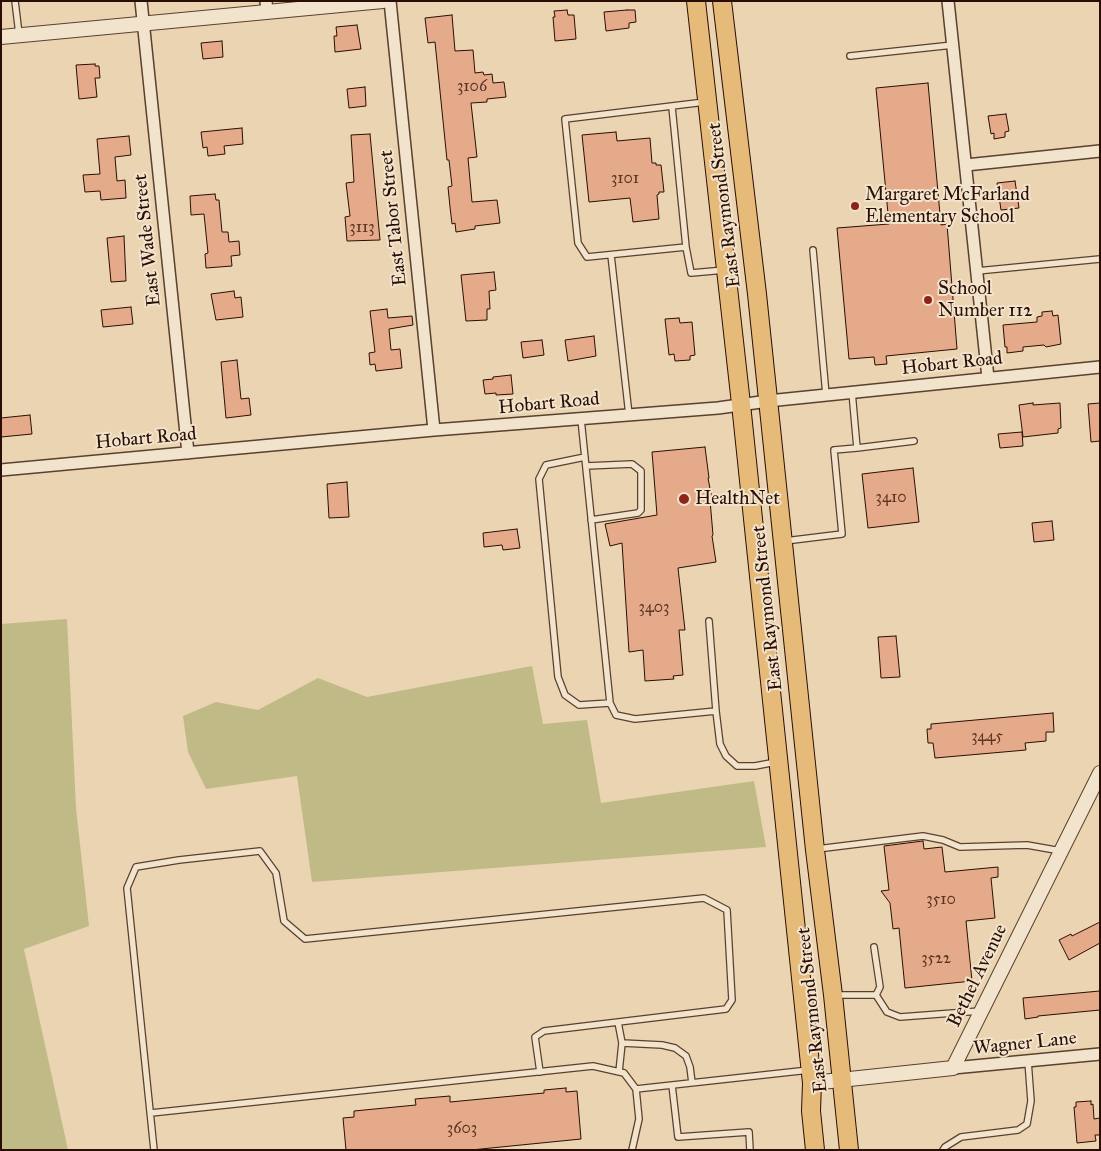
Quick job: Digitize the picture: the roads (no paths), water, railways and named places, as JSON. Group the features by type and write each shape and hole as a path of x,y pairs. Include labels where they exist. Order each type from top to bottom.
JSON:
{"main road":[{"name":"East Raymond Street","path":"696,1 727,270 811,1076 810,1111 815,1150"},
{"name":"East Raymond Street","path":"722,1 768,401 815,850 833,995 849,1150"}],"street":[{"name":"East Wade Street","path":"141,1 188,453"},
{"path":"1,36 143,23 266,6 383,1"},
{"name":"East Tabor Street","path":"390,1 434,430"},
{"path":"948,1 988,378"},
{"path":"966,165 1100,151"},
{"name":"Hobart Road","path":"1,470 434,430 718,408 768,401 1100,367"},
{"name":"Bethel Avenue","path":"953,1068 1100,773"},
{"name":"Wagner Lane","path":"953,1068 1100,1054"},
{"path":"811,1076 842,1079 953,1068"}],"lane":[{"path":"15,1 19,35"},
{"path":"850,56 953,45"},
{"path":"686,247 588,257 578,243 565,119 708,102"},
{"path":"672,107 690,273 727,270"},
{"path":"813,250 826,395"},
{"path":"612,255 630,415"},
{"path":"977,271 1100,259"},
{"path":"852,392 857,448"},
{"path":"581,419 610,703 616,715 635,719 716,711"},
{"path":"783,542 842,534 834,450 914,441"},
{"path":"585,457 546,465 539,480 558,677 565,696 579,705 610,703"},
{"path":"586,466 632,464 641,471 641,510 638,513 591,520"},
{"path":"708,621 720,744 726,756 737,766 754,766 778,762"},
{"path":"815,850 923,836 943,840 960,847 1027,844 1061,851"},
{"path":"154,1150 127,888 136,867 260,850 276,873 284,921 305,939 704,898 728,910 732,1000 726,1008 544,1032 535,1038 540,1072"},
{"path":"874,946 880,987 876,995"},
{"path":"833,995 876,995"},
{"path":"876,995 887,1012 900,1017 982,1011"},
{"path":"618,1022 622,1043 619,1072"},
{"path":"622,1043 662,1045 675,1048 686,1056 690,1067 692,1083"},
{"path":"943,1150 944,1147 961,1137 1018,1130 1027,1124 1031,1100 1028,1061"},
{"path":"151,1113 593,1066 624,1073 636,1089 639,1119 632,1150"},
{"path":"636,1089 692,1083 811,1076"},
{"path":"672,1085 678,1137 748,1132 750,1150"}],"place":[{"name":"Margaret McFarland Elementary School","path":"855,206"},
{"name":"School Number 112","path":"928,300"},
{"name":"HealthNet","path":"684,499"}]}
